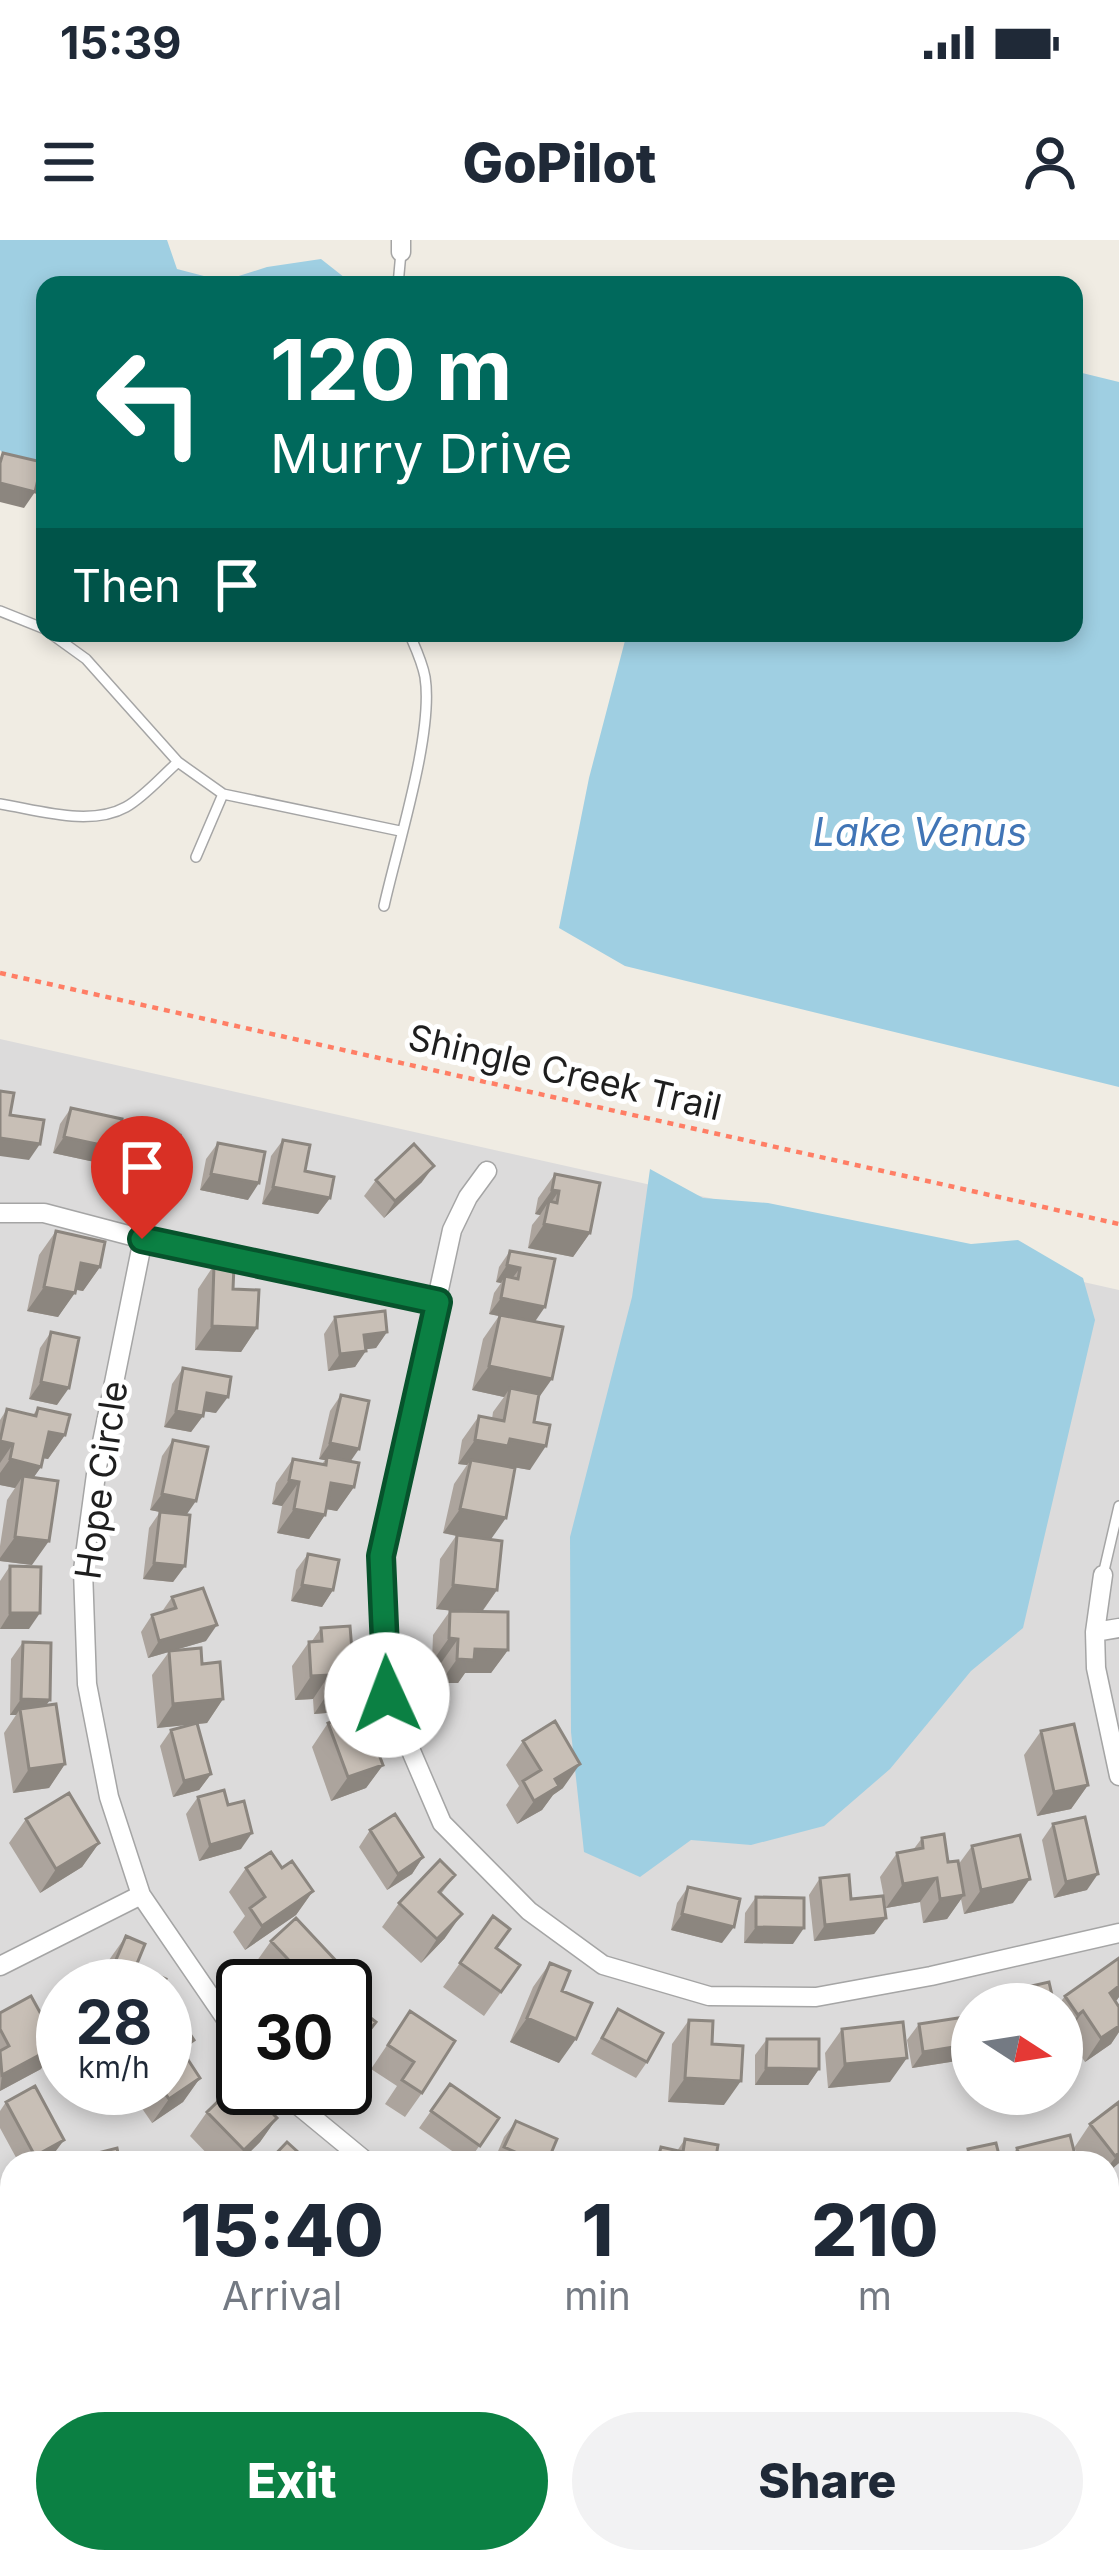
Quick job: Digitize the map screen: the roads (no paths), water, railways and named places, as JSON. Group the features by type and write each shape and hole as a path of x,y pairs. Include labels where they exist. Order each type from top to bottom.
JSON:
{"street":[{"path":"487,1171 452,1230 381,1556 387,1695 442,1823 529,1911 603,1965 709,1996 816,1997 1119,1933"},
{"path":"0,1213 44,1213 142,1239 438,1302"},
{"name":"Hope Circle","path":"142,1239 97,1468 83,1570 87,1684 110,1797 141,1895 216,2005"},
{"path":"1103,1575 1095,1632 1096,1668 1119,1776"},
{"path":"1095,1632 1119,1628"},
{"path":"0,1966 141,1895"},
{"path":"310,2115 353,2151"}],"lane":[{"path":"399,276 401,246"},
{"path":"0,611 36,623"},
{"path":"64,642 86,659 178,762 223,794 400,831"},
{"path":"384,906 421,745 426,696 413,642"},
{"path":"0,803 59,814 103,815 127,807 178,762"},
{"path":"196,857 223,794"},
{"path":"1103,1575 1119,1506"}],"water":[{"path":"0,240 167,240 177,269 204,276 36,276 36,461 6,457 0,450"},
{"path":"321,259 343,276 239,276 267,267"},
{"name":"Lake Venus","path":"1083,373 1119,382 1119,1087 625,966 559,928 589,778 625,642 1083,642"},
{"path":"650,1169 703,1198 768,1203 971,1244 1018,1240 1083,1278 1095,1320 1023,1628 971,1671 890,1769 824,1826 751,1845 691,1840 640,1877 584,1852 571,1732 570,1537 632,1297"}]}
